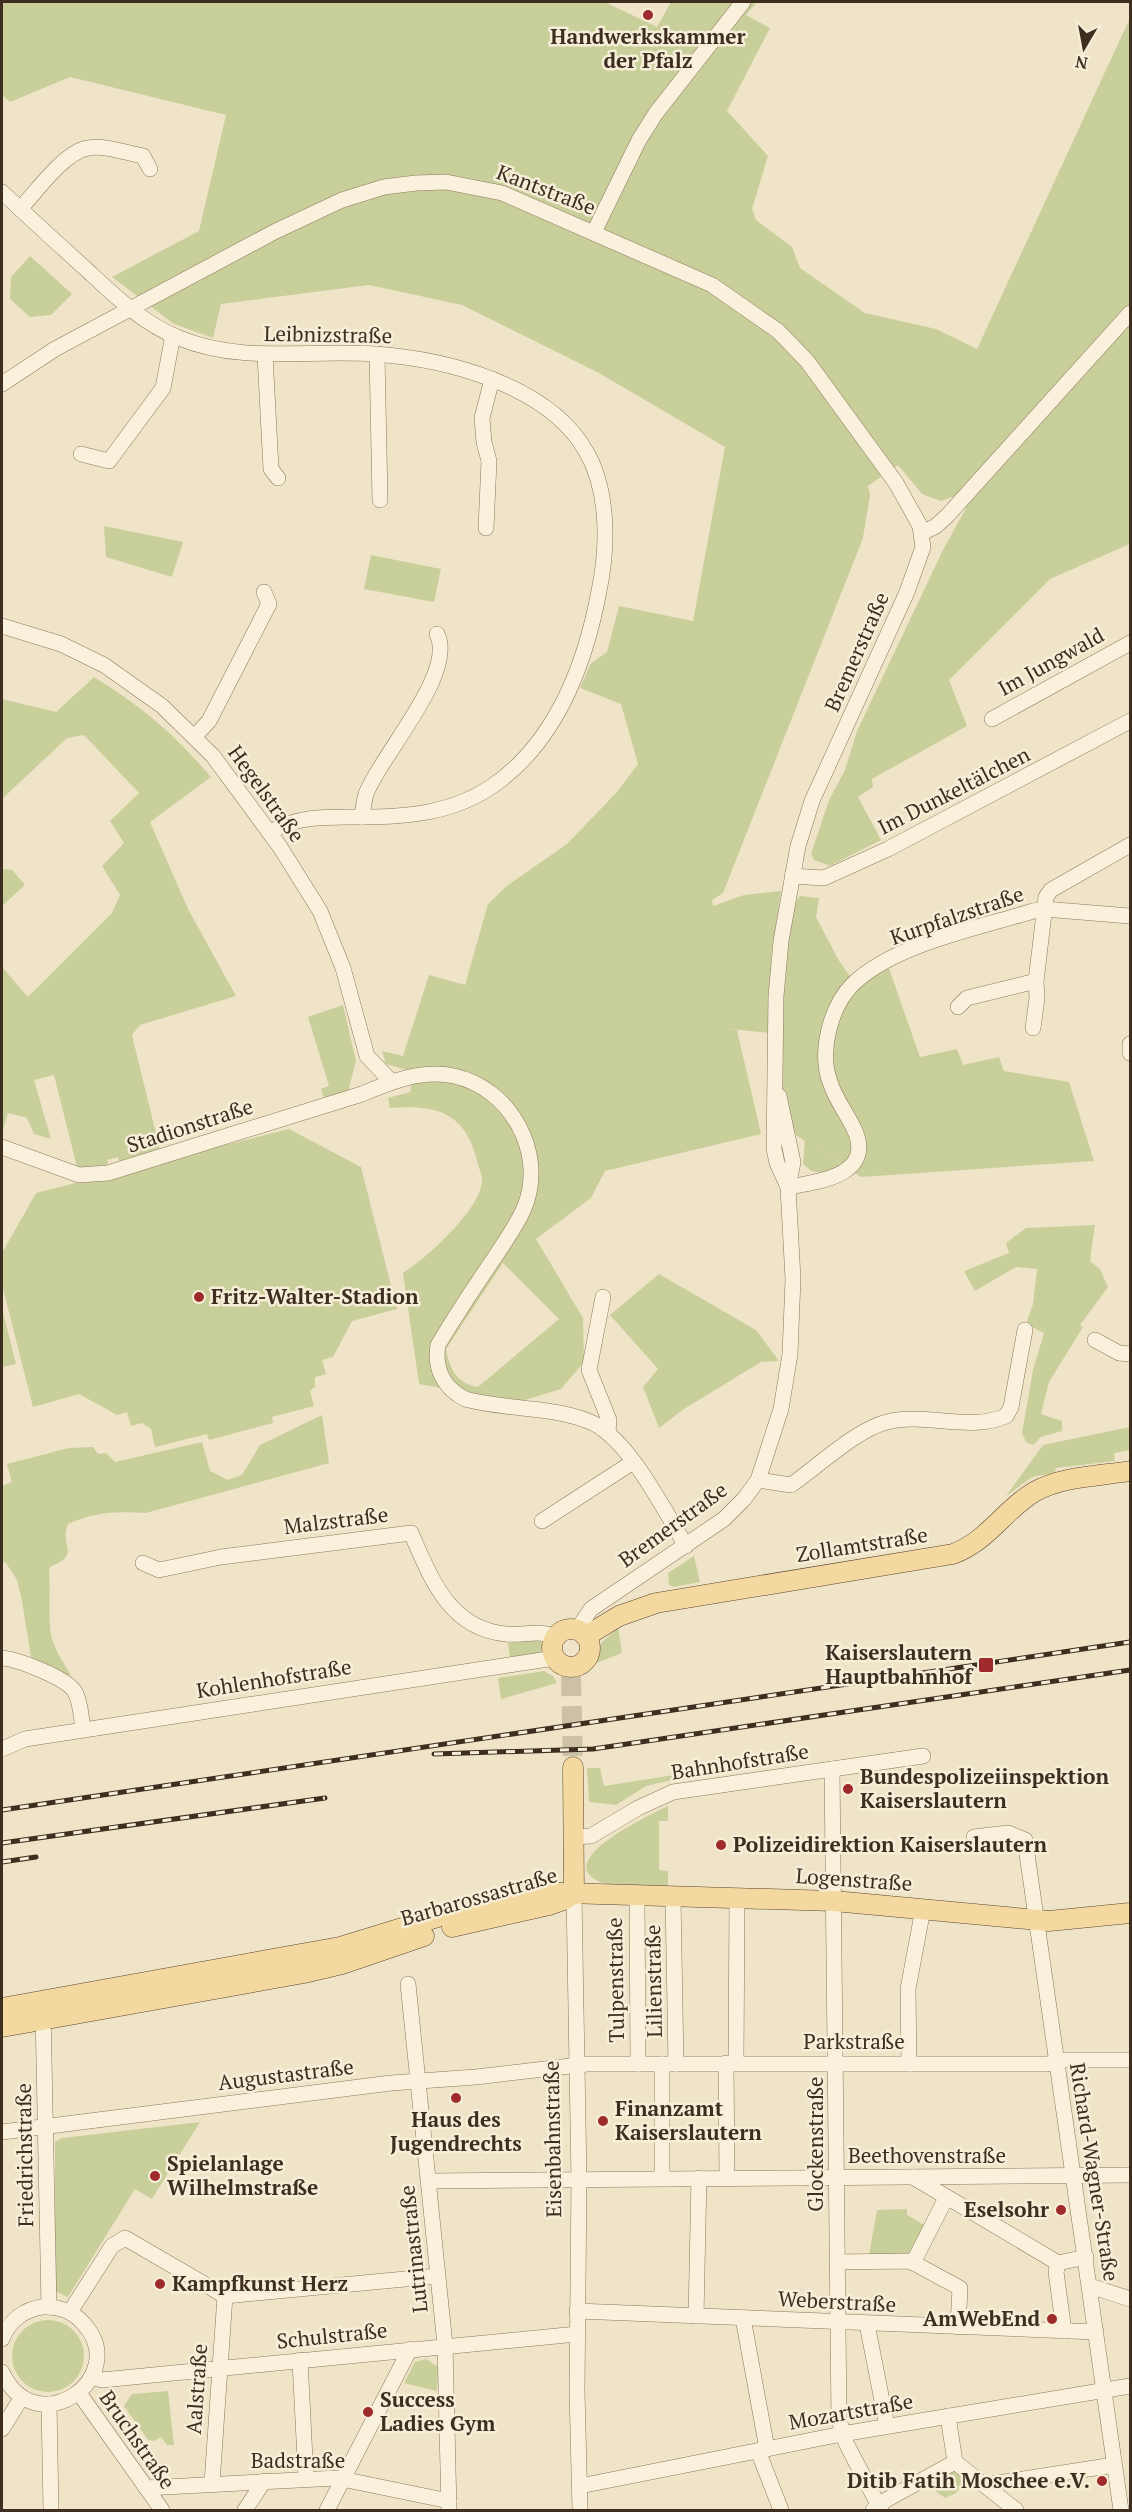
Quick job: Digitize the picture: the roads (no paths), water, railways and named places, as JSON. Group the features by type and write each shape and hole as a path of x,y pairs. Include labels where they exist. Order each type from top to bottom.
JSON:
{"main road":[{"name":"Zollamtstraße","path":"582,1633 619,1616 656,1603 953,1554 979,1542 1019,1503 1044,1487 1131,1471"},
{"path":"563,1631 582,1633 591,1647 589,1657 583,1664 566,1667 552,1648 556,1637 563,1631"},
{"name":"Eisenbahnstraße","path":"573,1767 574,1895"},
{"path":"533,1892 555,1881 564,1865 566,1848 573,1837"},
{"name":"Barbarossastraße","path":"2,2027 43,2011 340,1947 477,1905 533,1892 574,1895"},
{"name":"Logenstraße","path":"574,1895 834,1901 1036,1920 1063,1920 1131,1913"},
{"name":"Barbarossastraße","path":"2,2008 43,2011 304,1973 342,1964 474,1920 549,1905 574,1895"}],"street":[{"path":"594,232 639,140 656,113 743,2"},
{"path":"20,209 68,158 78,151 100,148 143,156 150,169"},
{"name":"Kantstraße","path":"2,384 55,349 274,232 342,200 384,187 446,182 484,188 502,193 594,232 712,285 778,331 807,361 896,483 922,533"},
{"name":"Leibnizstraße","path":"2,192 130,309 173,335 226,351 265,355 377,354 430,362 492,379 552,411 577,438 593,466 601,500 604,556 600,589 587,643 560,710 539,743 507,776 481,793 435,812 404,816 308,817 285,824 270,832"},
{"path":"922,533 936,526 947,516 1131,313"},
{"path":"81,454 109,460 163,388 173,335"},
{"path":"377,354 380,500"},
{"path":"265,355 271,469 278,478"},
{"path":"486,528 490,468 482,418 492,379"},
{"name":"Bremerstraße","path":"582,1633 591,1609 686,1546 734,1510 758,1480 776,1427 789,1372 793,1279 788,1186 777,1163 774,1149 777,1084 776,996 781,941 792,876 812,801 907,592 921,556 922,533"},
{"path":"195,736 210,721 269,604 264,592"},
{"name":"Hegelstraße","path":"2,626 61,644 104,665 146,693 195,736 228,775 270,832 320,911 343,968 367,1056 391,1081"},
{"path":"362,817 366,793 434,680 441,645 437,634"},
{"name":"Im Jungwald","path":"992,719 1131,643"},
{"name":"Im Dunkeltälchen","path":"792,876 824,878 856,864 973,806 1131,721"},
{"path":"1033,1028 1046,897 1051,890 1131,845"},
{"name":"Kurpfalzstraße","path":"788,1186 832,1179 848,1170 857,1152 855,1133 830,1082 827,1068 830,1025 853,984 885,963 926,944 1044,909 1131,916"},
{"path":"958,1007 967,998 1036,981"},
{"path":"1131,1044 1131,1053"},
{"name":"Stadionstraße","path":"2,1147 79,1175 108,1173 362,1094 391,1081 431,1075 452,1075 475,1082 497,1097 514,1117 525,1139 530,1163 530,1189 525,1207 438,1345 437,1364 441,1378 454,1394 465,1400 577,1417 608,1432"},
{"path":"603,1297 589,1370 609,1420 608,1432 633,1462 686,1546"},
{"path":"758,1480 791,1485 866,1431 886,1422 984,1422 1006,1416 1011,1407 1024,1329"},
{"path":"1095,1340 1119,1353 1131,1354"},
{"path":"542,1521 633,1462"},
{"name":"Malzstraße","path":"143,1563 159,1570 221,1557 411,1533 442,1599 466,1621 503,1634 546,1632 556,1637"},
{"path":"2,1658 29,1665 70,1685 76,1693 83,1730"},
{"name":"Kohlenhofstraße","path":"2,1749 25,1739 83,1730 566,1667"},
{"name":"Bahnhofstraße","path":"573,1837 591,1836 638,1808 673,1792 923,1756"},
{"name":"Glockenstraße","path":"832,1769 837,2062 839,2420 843,2434 878,2509"},
{"name":"Richard-Wagner-Straße","path":"974,1837 1008,1833 1024,1840 1121,2511"},
{"name":"Eisenbahnstraße","path":"574,1895 579,2179 580,2511"},
{"name":"Tulpenstraße","path":"637,1896 638,2064"},
{"name":"Lilienstraße","path":"662,2178 669,2064 673,1897"},
{"path":"727,2178 737,1899"},
{"path":"909,2064 908,1989 923,1909"},
{"name":"Lutrinastraße","path":"408,1984 446,2345 449,2506"},
{"name":"Friedrichstraße","path":"43,2011 49,2307"},
{"name":"Parkstraße","path":"577,2065 837,2062 1047,2064 1056,2061 1131,2060"},
{"name":"Augustastraße","path":"2,2132 195,2109 220,2103 577,2065"},
{"name":"Beethovenstraße","path":"429,2181 1131,2175"},
{"path":"911,2176 1058,2263 1086,2257"},
{"path":"696,2316 699,2178"},
{"path":"913,2263 946,2198"},
{"path":"70,2312 119,2239 130,2239 225,2296 438,2276"},
{"path":"837,2262 913,2263 960,2288 958,2328"},
{"path":"1058,2263 1056,2272 1064,2331"},
{"path":"1090,2286 1131,2299"},
{"name":"Aalstraße","path":"212,2484 225,2296"},
{"path":"2,2339 9,2316 49,2307 70,2312 82,2321 94,2341 96,2355 92,2377 79,2393 64,2401 49,2404 22,2397 5,2387 2,2372"},
{"name":"Weberstraße","path":"578,2311 1096,2332"},
{"path":"743,2318 762,2450 781,2511"},
{"path":"867,2324 887,2426"},
{"name":"Schulstraße","path":"92,2377 102,2380 578,2334"},
{"path":"327,2511 410,2349"},
{"path":"300,2360 306,2479"},
{"name":"Mozartstraße","path":"580,2486 887,2426 1131,2386"},
{"name":"Bruchstraße","path":"79,2393 162,2511"},
{"path":"2,2429 22,2397"},
{"path":"49,2404 51,2511"},
{"path":"948,2416 955,2462 1016,2511"},
{"path":"878,2509 886,2500 955,2462"},
{"path":"985,2485 1114,2465"},
{"name":"Badstraße","path":"146,2488 344,2479 449,2506"},
{"path":"245,2511 264,2481"}],"tunnel":[{"path":"571,1676 573,1767"}],"railway":[{"path":"2,1810 1130,1642"},
{"path":"434,1754 593,1749 1130,1670"},
{"path":"2,1843 325,1798"},
{"path":"2,1862 36,1857"}],"place":[{"name":"Handwerkskammer der Pfalz","path":"648,15"},
{"name":"Fritz-Walter-Stadion","path":"199,1297"},
{"name":"Kaiserslautern Hauptbahnhof","path":"986,1665"},
{"name":"Bundespolizeiinspektion Kaiserslautern","path":"848,1789"},
{"name":"Polizeidirektion Kaiserslautern","path":"721,1845"},
{"name":"Haus des Jugendrechts","path":"456,2098"},
{"name":"Finanzamt Kaiserslautern","path":"603,2121"},
{"name":"Spielanlage Wilhelmstraße","path":"155,2176"},
{"name":"Eselsohr","path":"1061,2210"},
{"name":"Kampfkunst Herz","path":"160,2284"},
{"name":"AmWebEnd","path":"1052,2319"},
{"name":"Success Ladies Gym","path":"368,2412"},
{"name":"Ditib Fatih Moschee e.V.","path":"1102,2481"}]}
